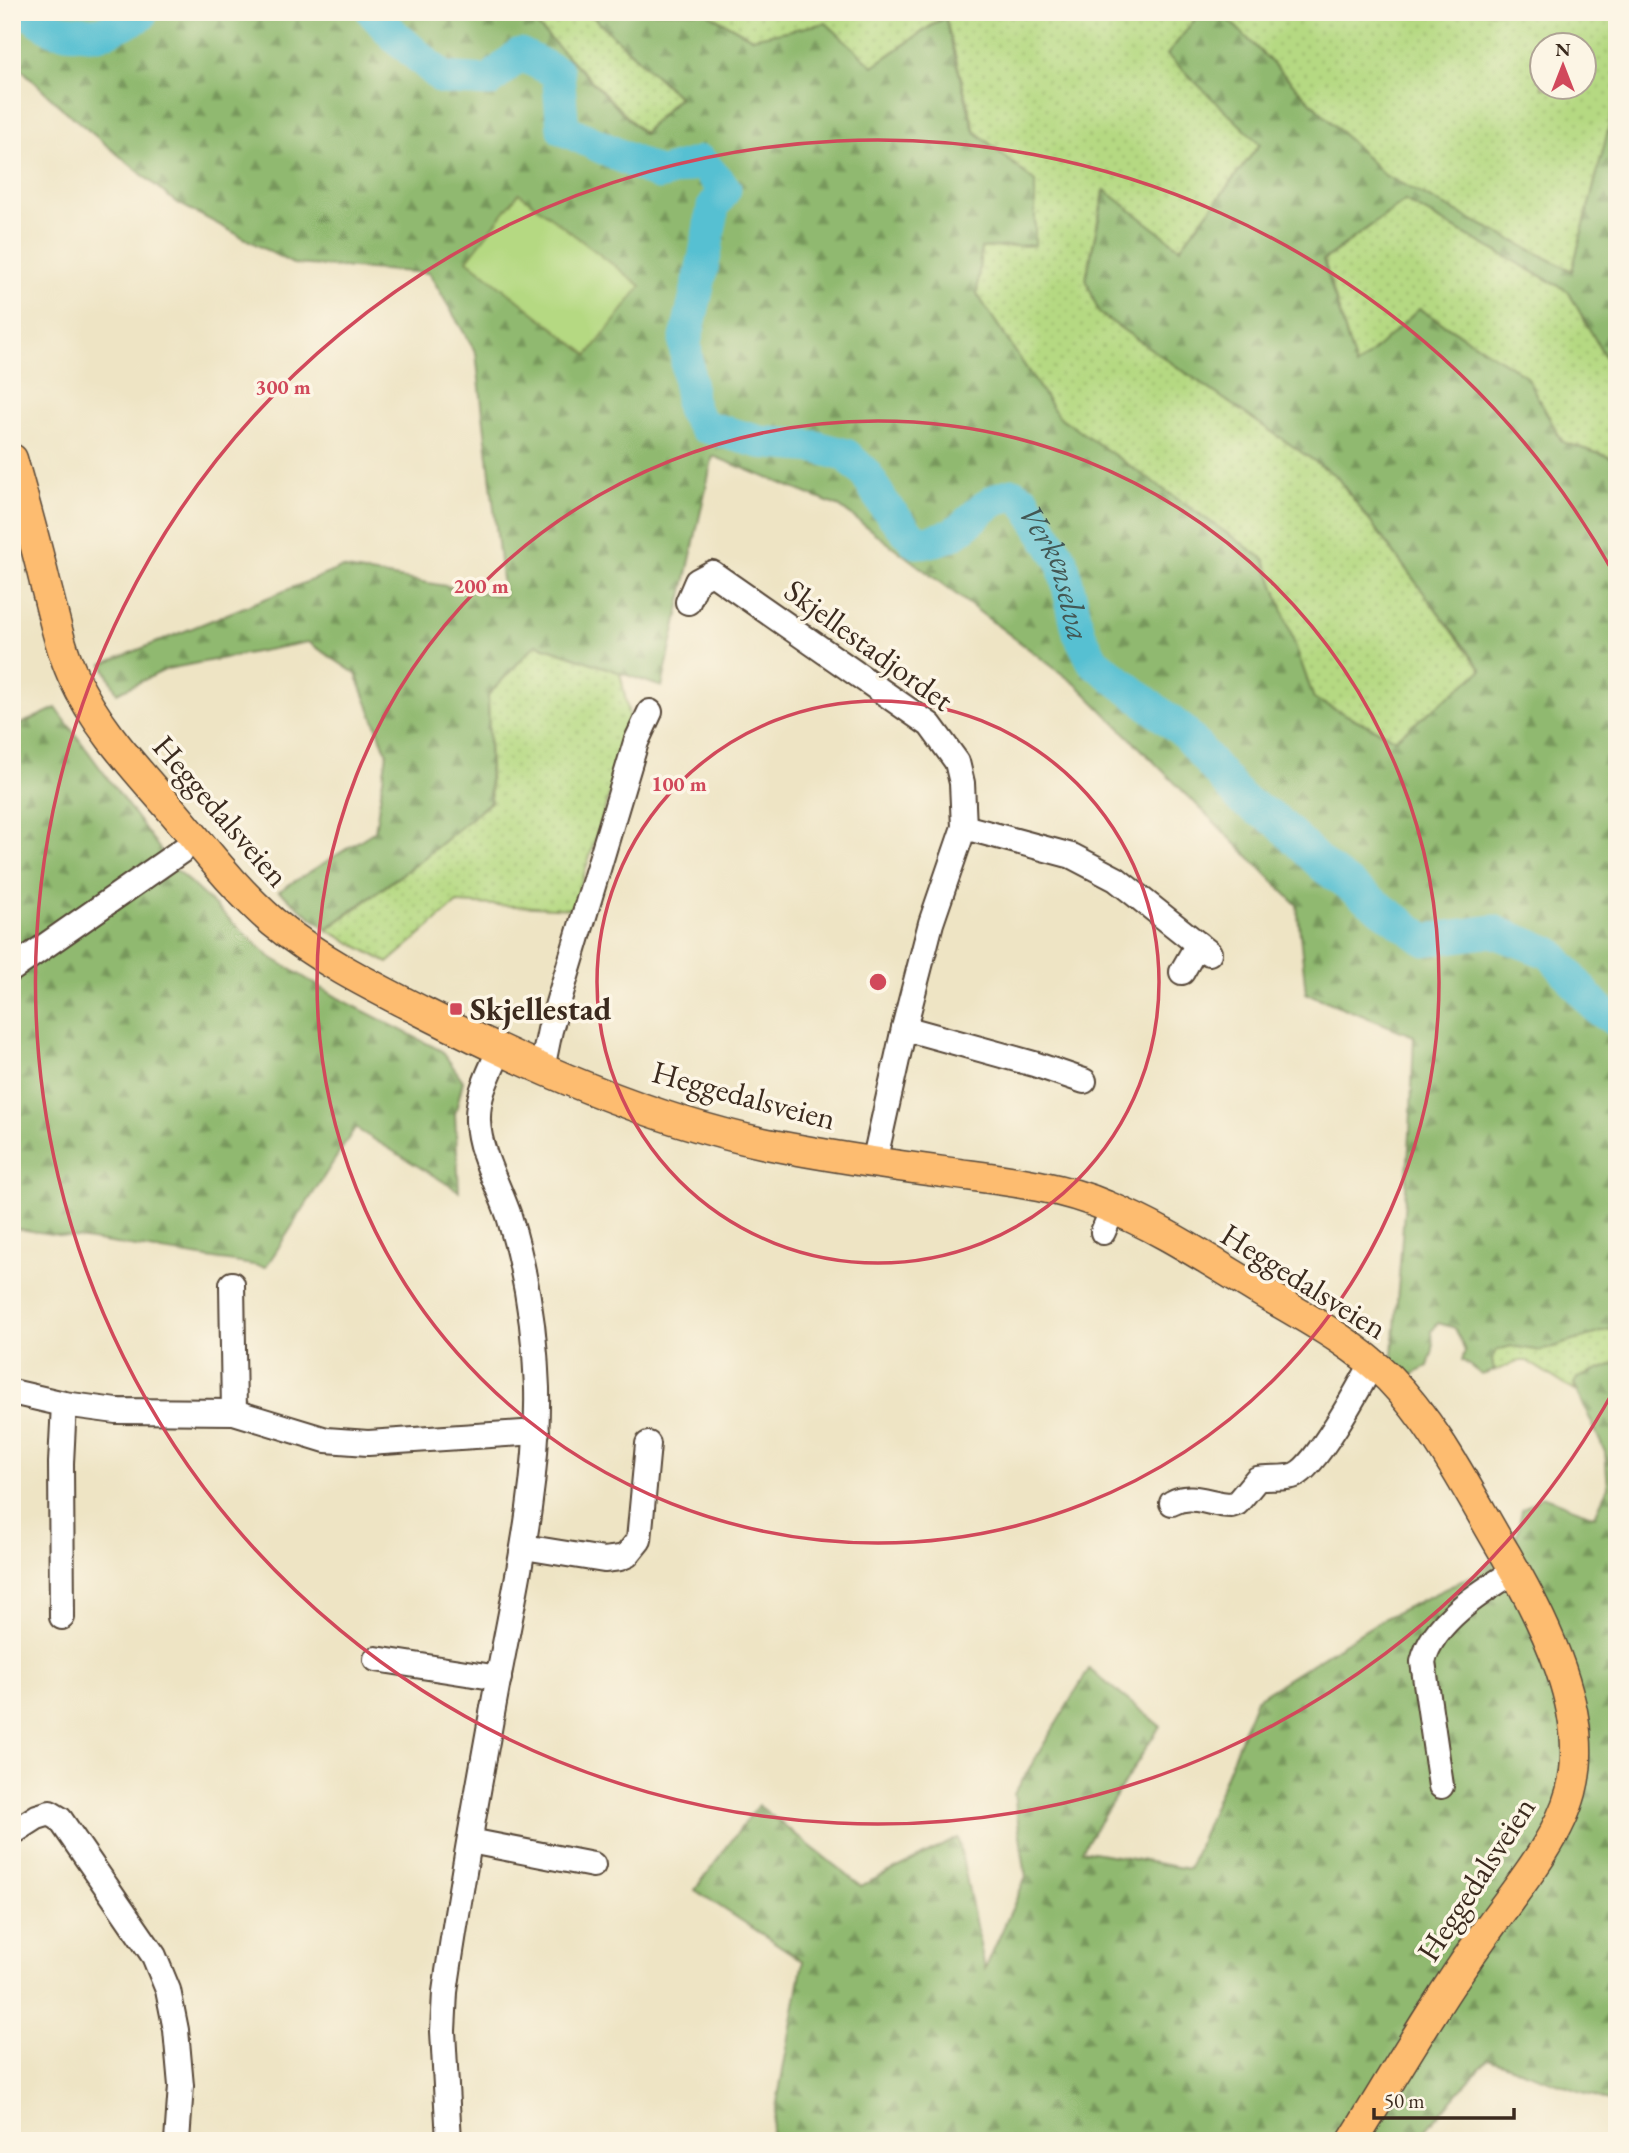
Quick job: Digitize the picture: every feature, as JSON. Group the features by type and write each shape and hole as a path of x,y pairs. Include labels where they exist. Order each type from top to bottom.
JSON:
{"main road":[{"name":"Heggedalsveien","path":"12,459 58,638 88,706 116,745 227,878 273,922 313,951 358,979 499,1051 698,1125 760,1142 874,1163 1023,1183 1067,1193 1108,1221 1178,1242 1329,1332 1372,1364 1405,1397 1434,1435 1515,1571 1555,1654 1572,1712 1576,1769 1560,1821 1437,2004 1353,2141"}],"street":[{"name":"Skjellestadjordet","path":"688,601 697,582 712,573 930,725 957,762 962,783 964,827 932,923 904,1028 874,1163"},
{"path":"542,1069 550,1030 636,742 650,712"},
{"path":"964,827 1072,856 1116,879 1204,948 1182,972"},
{"path":"12,970 197,840"},
{"path":"904,1028 1034,1063 1084,1081"},
{"path":"449,2141 443,2031 445,1992 524,1547 537,1432 537,1385 526,1286 508,1215 478,1123 482,1088 499,1051"},
{"path":"232,1284 234,1412"},
{"path":"1171,1503 1189,1498 1231,1505 1237,1503 1257,1479 1293,1476 1302,1471 1321,1447 1372,1364"},
{"path":"12,1392 64,1404 116,1411 234,1412 326,1440 368,1443 537,1432"},
{"path":"62,1617 61,1463 64,1404"},
{"path":"524,1547 604,1560 627,1555 639,1540 648,1444"},
{"path":"1441,1786 1423,1662 1426,1649 1444,1623 1515,1571"},
{"path":"376,1659 499,1678"},
{"path":"12,1833 37,1817 50,1814 60,1819 154,1956 168,1990 176,2030 181,2086 177,2141"},
{"path":"470,1841 593,1865"}],"green space":[{"path":"12,12 517,12 531,19 643,134 679,97 592,16 595,12 705,12 752,38 826,23 873,66 945,17 974,131 1035,182 1035,245 981,248 977,294 1058,416 1265,560 1314,699 1395,739 1482,670 1336,476 1099,313 1086,279 1105,190 1180,248 1260,144 1167,55 1201,12 1221,12 1384,175 1572,271 1617,96 1617,378 1568,291 1405,201 1323,260 1356,367 1419,309 1526,376 1562,442 1612,458 1617,445 1617,1327 1541,1351 1511,1346 1497,1350 1492,1360 1494,1371 1482,1375 1462,1360 1465,1351 1455,1328 1438,1323 1432,1331 1433,1350 1428,1366 1410,1376 1395,1372 1392,1366 1410,1135 1414,1036 1306,993 1297,905 1078,686 840,507 713,456 662,687 536,644 488,695 490,802 420,861 326,929 279,891 375,831 387,753 356,674 308,642 167,669 117,693 103,664 341,568 504,596 476,353 429,273 293,264 174,201 63,109 12,60"},
{"path":"518,12 595,12 592,16 678,97 643,133 531,19"},
{"path":"705,12 1201,12 1167,55 1260,144 1180,248 1104,191 1086,279 1099,313 1336,476 1482,671 1395,739 1314,699 1265,560 1058,416 977,294 981,248 1035,245 1035,182 975,131 945,16 873,66 826,23 752,38"},
{"path":"1221,12 1617,12 1617,96 1572,271 1384,175"},
{"path":"519,193 641,286 588,355 467,260"},
{"path":"1405,201 1568,291 1617,378 1617,445 1613,458 1563,442 1526,376 1420,309 1356,367 1324,260"},
{"path":"536,644 620,672 631,726 573,909 457,903 388,963 327,930 420,861 491,802 488,695"},
{"path":"56,708 173,867 269,956 340,999 442,1051 463,1081 455,1114 459,1191 355,1128 266,1267 12,1228 12,728"},
{"path":"1617,1327 1617,1363 1578,1378 1574,1384 1575,1391 1527,1361 1494,1371 1492,1360 1497,1350 1511,1346 1541,1350"},
{"path":"1617,1363 1617,2090 1614,2103 1488,2059 1416,2141 770,2141 803,1961 695,1890 758,1805 861,1886 958,1838 985,1969 1026,1877 1014,1794 1089,1669 1160,1726 1082,1850 1189,1869 1256,1699 1383,1619 1474,1575 1515,1543 1522,1510 1542,1496 1595,1516 1608,1487 1605,1452 1574,1384 1577,1378"}],"waterway":[{"name":"Verkenselva","path":"27,12 55,30 99,34 140,16 142,12"},
{"name":"Verkenselva","path":"373,12 394,35 443,78 489,81 520,54 558,73 563,129 659,174 701,162 725,189 713,207 685,343 692,409 703,426 760,442 816,447 846,455 866,474 885,506 916,542 934,541 948,536 959,530 987,505 999,499 1013,494 1024,500 1062,561 1079,633 1093,661 1184,732 1242,800 1277,821 1324,867 1425,940 1493,931 1550,953 1598,1009 1617,1021"}],"place":[{"name":"Skjellestad","path":"456,1009"}]}
